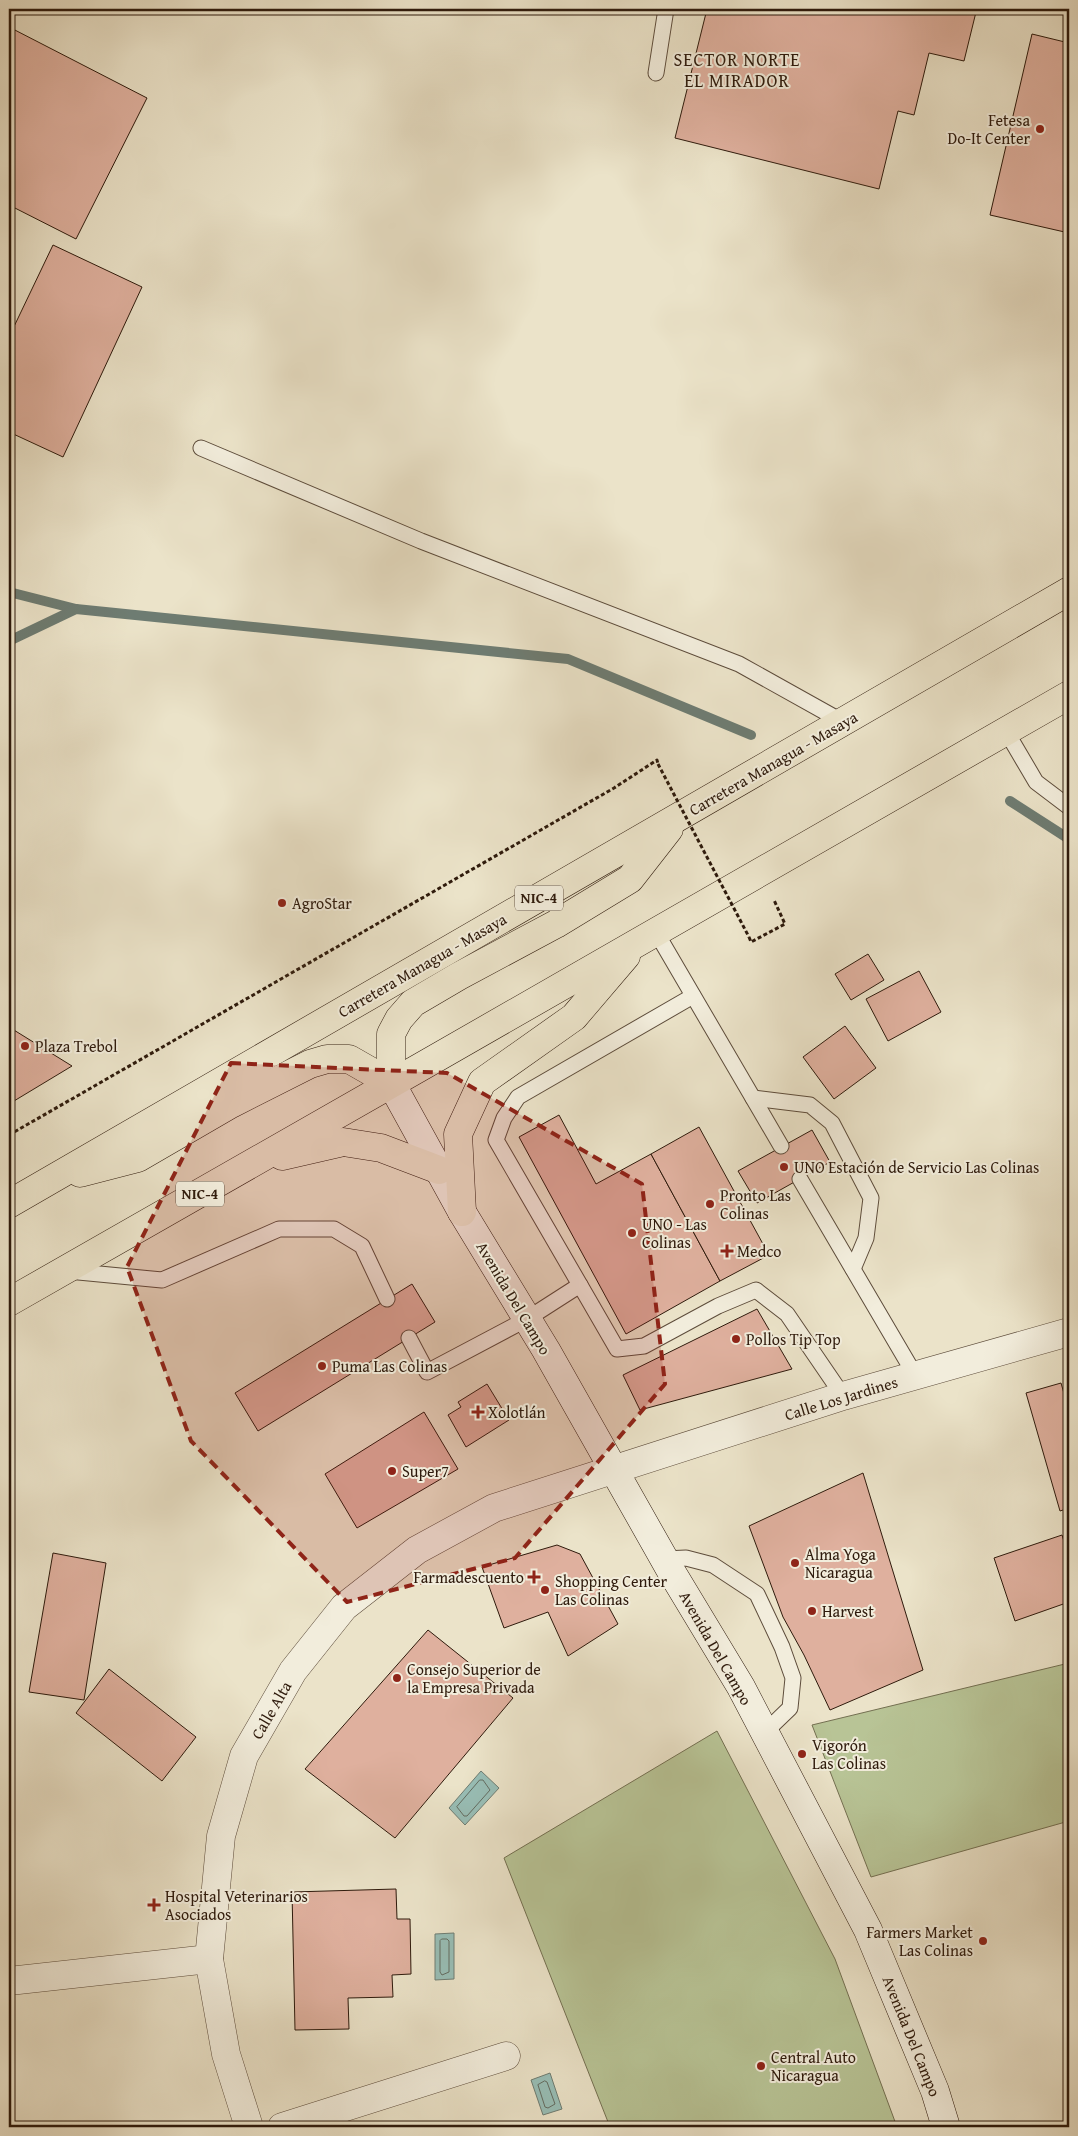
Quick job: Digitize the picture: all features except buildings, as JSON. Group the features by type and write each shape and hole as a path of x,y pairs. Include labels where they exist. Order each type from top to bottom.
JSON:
{"highway":[{"name":"Carretera Managua - Masaya","path":"9,1204 1069,591"},
{"name":"NIC-4","path":"9,1302 1069,695"},
{"path":"45,1183 138,1158 231,1104 310,1064 327,1059 349,1059 391,1083 391,1034 399,1019 413,1003 556,924 630,879 678,818"},
{"path":"462,1212 458,1134 482,1082 574,1017 647,937"},
{"path":"256,1162 343,1142 381,1148 439,1170"}],"street":[{"name":"Avenida Del Campo","path":"391,1083 462,1212 527,1319 615,1470 664,1559 741,1687 868,1930 935,2091 946,2127"},
{"name":"Calle Los Jardines","path":"615,1470 843,1396 1069,1332"},
{"name":"Calle Alta","path":"249,2127 226,2054 209,1959 221,1836 244,1756 293,1671 344,1607 417,1550 494,1508 615,1470"},
{"path":"9,1981 209,1959"},
{"path":"282,2127 506,2056"}],"lane":[{"path":"656,73 666,9"},
{"path":"202,448 421,541 739,664 843,722"},
{"path":"1006,731 1036,782 1069,807"},
{"path":"647,937 693,996 781,1146"},
{"path":"693,996 518,1097 504,1118 496,1140 617,1349 644,1346 718,1306 756,1290 787,1314 843,1396"},
{"path":"752,1098 810,1106 832,1123 870,1198 866,1238 853,1270"},
{"path":"800,1179 915,1375"},
{"path":"64,1270 162,1280 278,1229 334,1229 362,1246 387,1299"},
{"path":"409,1338 428,1372 527,1319 580,1285"},
{"path":"664,1559 686,1558 713,1565 757,1594 782,1647 793,1678 790,1708 764,1733"}],"path":[{"path":"9,1135 606,793 656,760 751,942 785,924"}],"highlighted area":[{"path":"231,1063 447,1073 642,1184 665,1384 515,1558 347,1602 191,1441 127,1267"}],"green space":[{"path":"1069,1663 1069,1821 871,1877 812,1725"},
{"path":"717,1731 835,1959 897,2127 610,2127 504,1858"}],"water":[{"path":"481,1771 499,1788 465,1825 449,1808"},
{"path":"454,1933 454,1979 435,1980 435,1934"},
{"path":"550,2073 562,2109 543,2115 531,2080"}],"waterway":[{"path":"9,592 76,609"},
{"path":"9,641 76,609 568,659 751,735"},
{"path":"1010,801 1069,839"}],"place":[{"name":"Fetesa Do-It Center","path":"1040,129"},
{"name":"AgroStar","path":"282,903"},
{"name":"Plaza Trebol","path":"25,1046"},
{"name":"UNO Estación de Servicio Las Colinas","path":"784,1167"},
{"name":"Pronto Las Colinas","path":"710,1204"},
{"name":"UNO - Las Colinas","path":"632,1233"},
{"name":"Medco","path":"727,1251"},
{"name":"Pollos Tip Top","path":"736,1339"},
{"name":"Puma Las Colinas","path":"322,1366"},
{"name":"Xolotlán","path":"478,1412"},
{"name":"Super7","path":"392,1471"},
{"name":"Alma Yoga Nicaragua","path":"795,1563"},
{"name":"Farmadescuento","path":"534,1577"},
{"name":"Shopping Center Las Colinas","path":"545,1590"},
{"name":"Harvest","path":"812,1611"},
{"name":"Consejo Superior de la Empresa Privada","path":"397,1678"},
{"name":"Vigorón Las Colinas","path":"802,1754"},
{"name":"Hospital Veterinarios Asociados","path":"154,1905"},
{"name":"Farmers Market Las Colinas","path":"983,1941"},
{"name":"Central Auto Nicaragua","path":"761,2066"}],"district":[{"name":"SECTOR NORTE EL MIRADOR","path":"737,70"}]}
